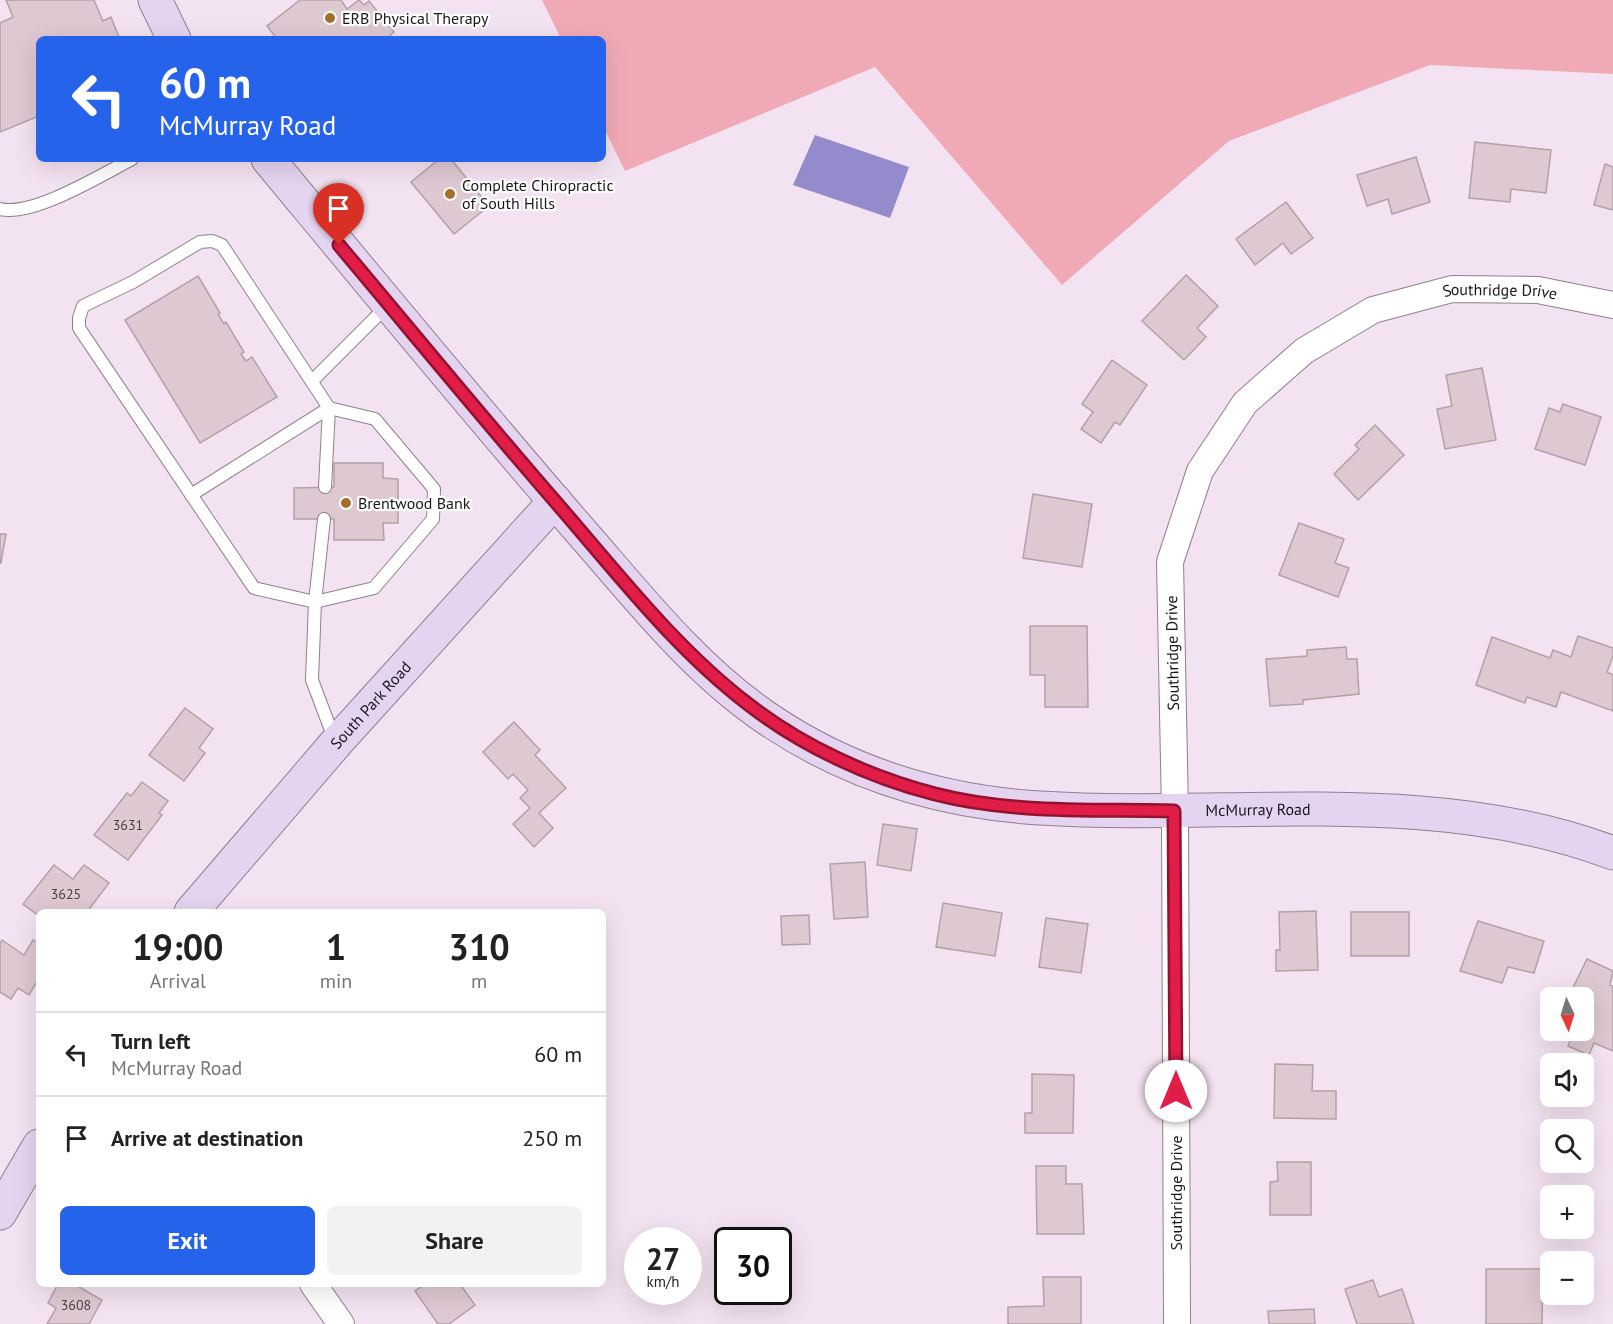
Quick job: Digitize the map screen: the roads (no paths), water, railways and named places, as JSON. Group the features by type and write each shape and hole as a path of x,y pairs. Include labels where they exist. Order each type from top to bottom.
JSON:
{"main road":[{"path":"155,0 173,36"},
{"name":"McMurray Road","path":"271,162 514,456 655,617 694,658 767,719 841,760 894,782 936,795 990,804 1042,808 1174,811 1322,810 1442,814 1529,827 1581,841 1613,854"},
{"name":"South Park Road","path":"194,909 336,743 555,501"},
{"path":"0,1213 36,1151"}],"street":[{"name":"Southridge Drive","path":"1177,1324 1170,562 1200,471 1245,403 1304,351 1373,309 1452,289 1538,290 1613,304"},
{"path":"315,1287 340,1324"}],"lane":[{"path":"0,209 31,208 126,162"},
{"path":"191,495 329,408 375,419 434,489 433,519 374,588 315,602 254,588 191,495 79,328 83,306 133,282 200,242 212,241 222,245 329,408 325,487"},
{"path":"312,381 389,304"},
{"path":"324,519 315,602 312,680 336,743"}],"place":[{"name":"ERB Physical Therapy","path":"330,18"},
{"name":"Complete Chiropractic of South Hills","path":"450,194"},
{"name":"Brentwood Bank","path":"346,503"}]}
